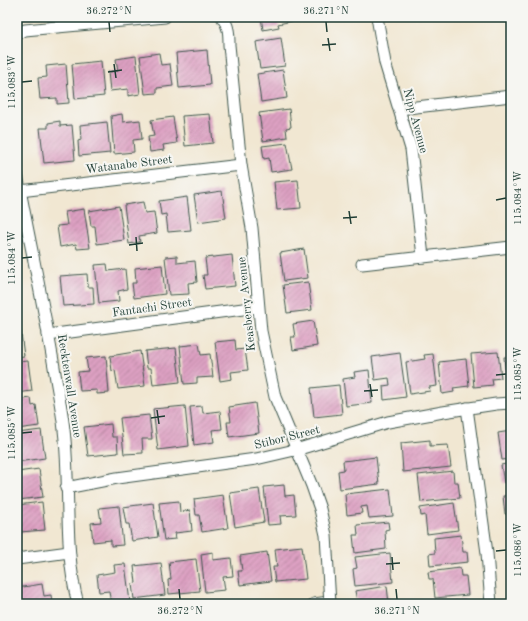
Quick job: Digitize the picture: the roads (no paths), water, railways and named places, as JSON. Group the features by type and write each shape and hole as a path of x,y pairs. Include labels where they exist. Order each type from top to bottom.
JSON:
{"street":[{"path":"17,34 25,30 165,17"},
{"name":"Keasberry Avenue","path":"222,17 227,24 228,31 241,165 252,228 261,331 275,397 312,486 326,535 330,603"},
{"name":"Nipp Avenue","path":"377,17 384,63 411,149 424,257"},
{"path":"399,109 511,96"},
{"name":"Watanabe Street","path":"20,191 241,165"},
{"name":"Recktenwall Avenue","path":"17,174 48,335 64,430 67,464 66,488 69,552 72,577 78,604"},
{"path":"362,264 511,248"},
{"name":"Fantachi Street","path":"48,335 258,307"},
{"name":"Stibor Street","path":"66,488 117,478 225,465 297,449 388,422 467,408 511,404"},
{"path":"467,408 487,553 491,604"},
{"path":"17,559 69,552"},
{"path":"314,604 330,603"}]}
